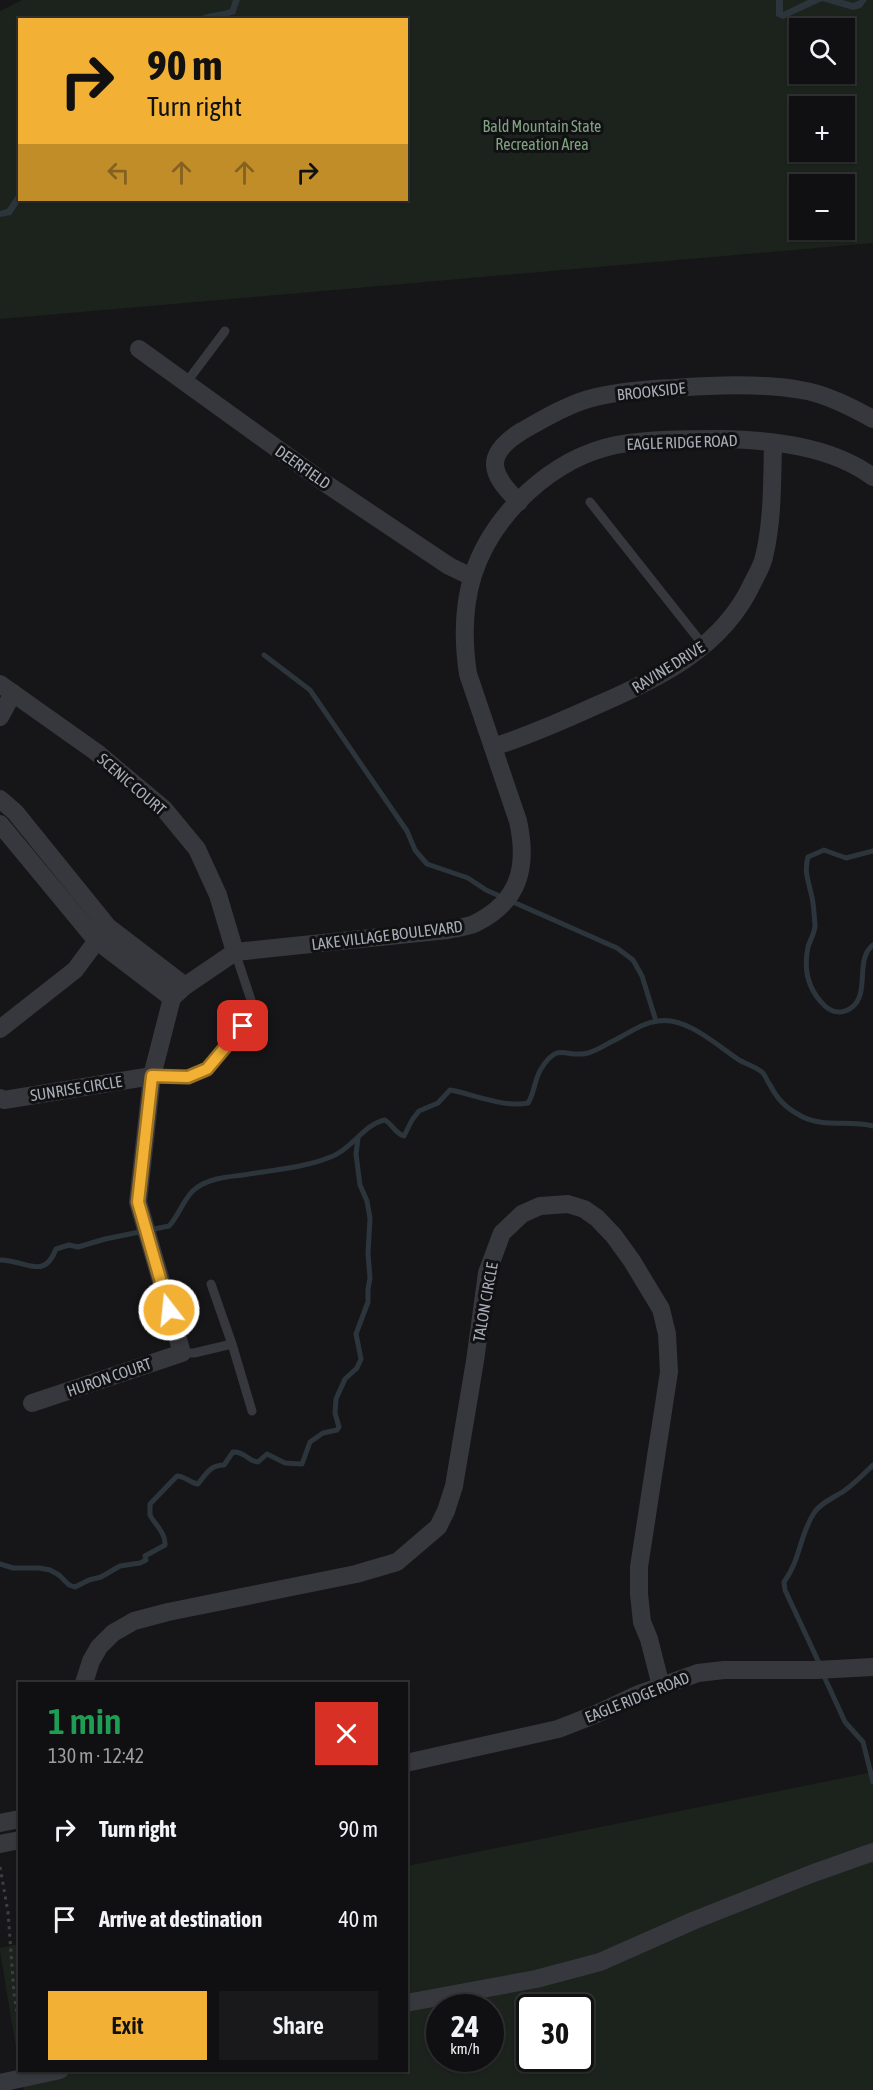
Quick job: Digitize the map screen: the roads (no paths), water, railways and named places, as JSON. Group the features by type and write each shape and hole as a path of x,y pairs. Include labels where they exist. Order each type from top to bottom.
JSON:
{"street":[{"name":"DEERFIELD","path":"139,349 325,483 449,566 472,578"},
{"name":"BROOKSIDE","path":"519,502 503,487 496,476 496,460 502,445 547,416 594,397 633,390 709,386 802,390 848,405 873,419"},
{"name":"EAGLE RIDGE ROAD","path":"464,648 466,612 472,578 479,559 501,524 519,502 543,478 571,460 614,446 687,439 746,440 819,451 861,468 873,477"},
{"name":"RAVINE DRIVE","path":"493,747 533,734 645,684 705,646 738,610 763,559 771,521 773,443"},
{"name":"LAKE VILLAGE BOULEVARD","path":"178,992 236,952 448,930 475,924 496,910 514,889 522,864 522,842 518,821 468,674 464,648"},
{"path":"0,717 7,689"},
{"name":"SCENIC COURT","path":"7,689 96,752 164,809 196,849 218,895 236,952"},
{"path":"0,799 15,812 102,933"},
{"path":"0,824 102,933 178,992 152,1076 138,1202 182,1353"},
{"path":"0,1029 75,970 102,933"},
{"name":"SUNRISE CIRCLE","path":"0,1098 4,1100 152,1076"},
{"name":"TALON CIRCLE","path":"84,1682 99,1647 113,1633 134,1621 168,1612 260,1595 397,1562 438,1527 454,1486 476,1361 487,1273 502,1233 522,1214 540,1206 568,1204 584,1209 597,1218 633,1261 661,1309 667,1334 669,1372 639,1567 642,1622 661,1686"},
{"name":"HURON COURT","path":"32,1403 182,1353"},
{"name":"EAGLE RIDGE ROAD","path":"408,1763 558,1729 698,1673 724,1670 816,1670 873,1667"},
{"path":"0,1823 18,1819"},
{"path":"0,1844 18,1840"},
{"path":"408,2003 536,1979 600,1962 695,1920 873,1852"},
{"path":"0,2083 51,2072"}],"lane":[{"path":"186,383 225,331"},
{"path":"590,502 705,646"},
{"path":"152,1076 188,1077 207,1069 255,1012 236,952"},
{"path":"211,1284 252,1411"},
{"path":"182,1353 194,1353 232,1344"}],"waterway":[{"path":"264,655 310,690 407,831 415,850 427,864 468,878 486,890 617,948 633,960 642,976 656,1021"},
{"path":"873,851 846,858 824,850 808,857 806,871 813,901 815,925 808,947 806,964 808,980 814,993 828,1008 841,1012 851,1008 857,1002 862,986 864,959 867,951 873,945"},
{"path":"0,1260 40,1267 51,1259 56,1249 69,1245 78,1247 169,1226 191,1192 206,1182 322,1160 347,1148 371,1126 385,1120 404,1136 419,1111 438,1103 450,1090 509,1104 528,1103 539,1073 553,1055 563,1052 580,1054 591,1052 640,1026 658,1021 680,1023 690,1027 739,1060 758,1069 783,1103 809,1120 873,1126"},
{"path":"0,1564 13,1568 50,1570 75,1587 101,1577 120,1566 140,1563 146,1560 145,1556 165,1545 162,1533 150,1515 150,1504 177,1476 198,1484 212,1468 224,1465 233,1452 258,1462 267,1454 285,1463 302,1464 310,1442 323,1433 337,1430 339,1427 335,1413 336,1399 345,1379 357,1368 361,1359 356,1334 368,1302 370,1278 368,1254 370,1218 367,1201 360,1185 356,1154 358,1138"},
{"path":"820,1665 785,1590 784,1582 794,1565 805,1530 817,1509 848,1488 873,1465"},
{"path":"823,1674 845,1722 863,1742 873,1782"}],"park label":[{"name":"Bald Mountain State Recreation Area","path":"542,135"}]}
